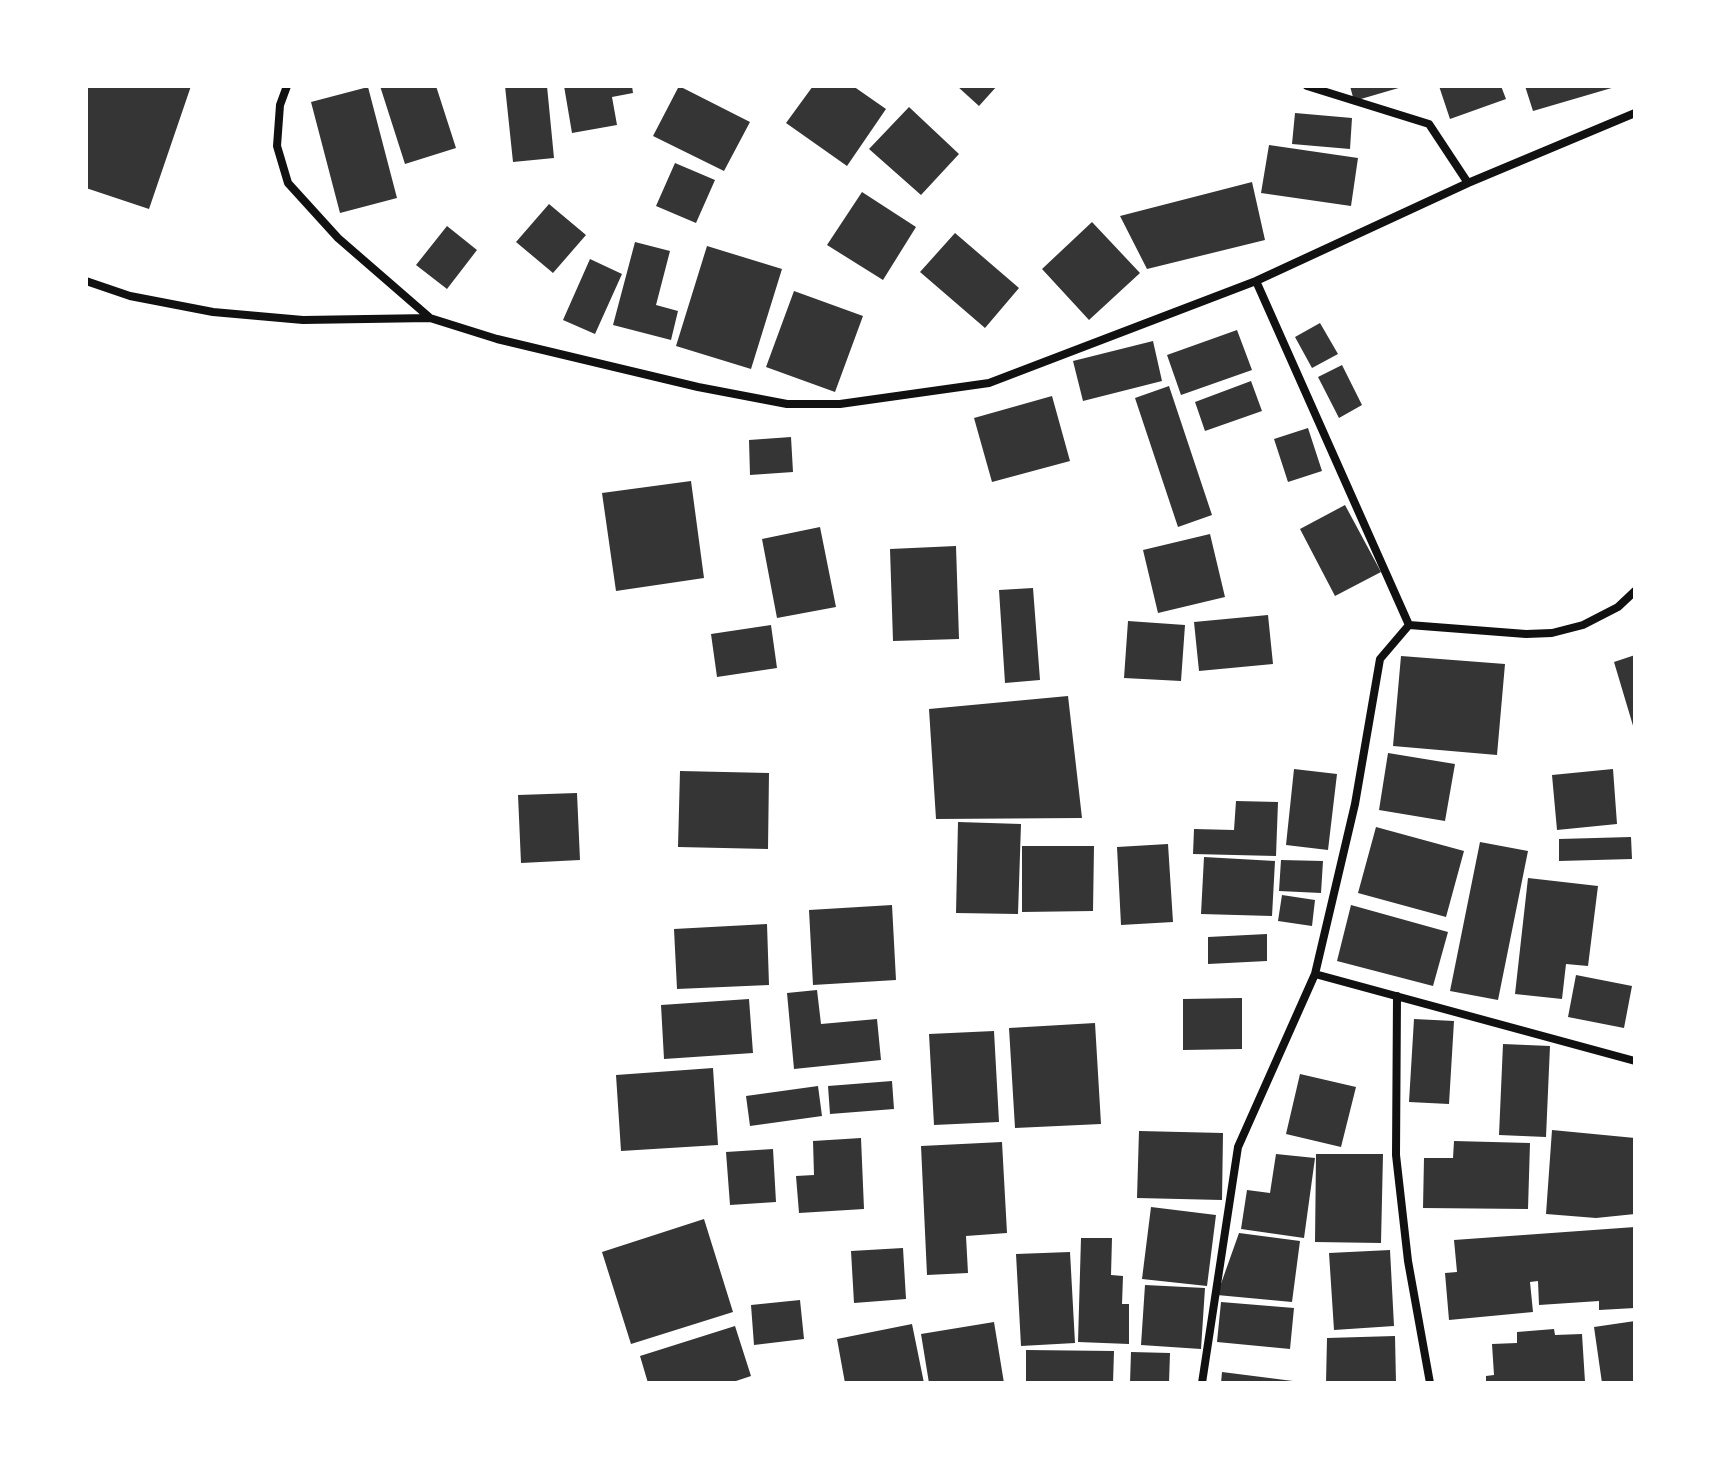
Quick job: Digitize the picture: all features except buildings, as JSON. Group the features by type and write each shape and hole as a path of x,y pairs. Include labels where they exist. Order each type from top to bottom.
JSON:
{"street":[{"path":"287,86 280,105 277,146 288,183 338,238 430,318"},
{"path":"1307,86 1429,124 1468,183"},
{"path":"86,281 130,296 213,312 303,320 430,318 497,339 698,387 787,404 840,404 989,383 1256,281 1468,183 1635,113"},
{"path":"1256,281 1409,625"},
{"path":"1409,625 1526,634 1552,633 1583,625 1618,607 1635,591"},
{"path":"1202,1383 1238,1147 1315,974 1355,804 1380,659 1409,625"},
{"path":"1315,974 1635,1061"},
{"path":"1397,996 1396,1155 1408,1261 1430,1383"}]}
